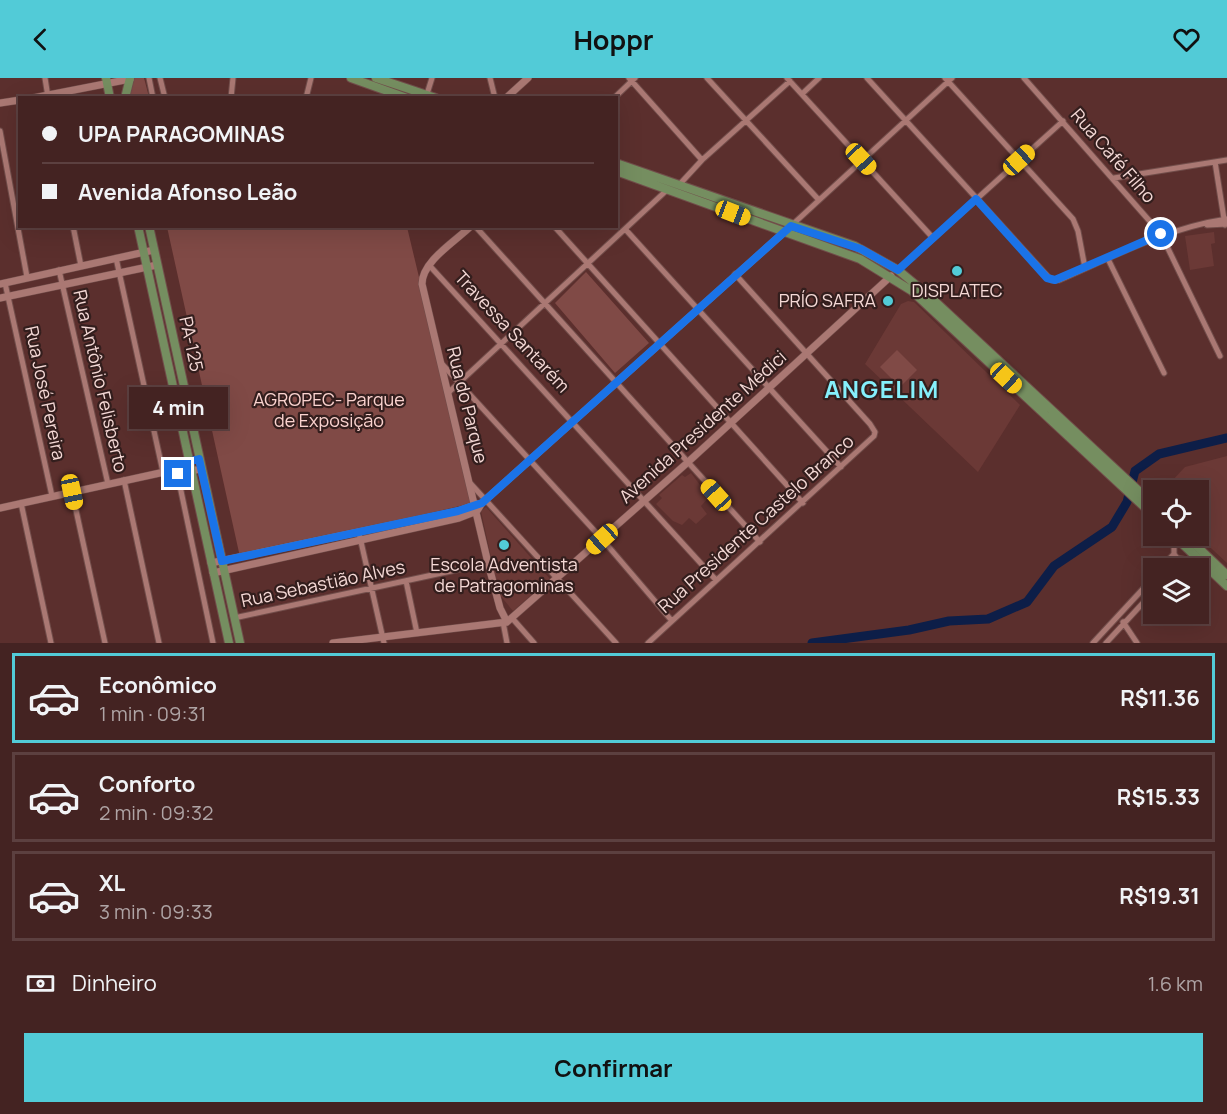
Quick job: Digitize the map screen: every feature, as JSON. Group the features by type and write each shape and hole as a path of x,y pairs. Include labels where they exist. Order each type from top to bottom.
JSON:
{"main road":[{"path":"351,78 401,96"},
{"path":"376,78 431,96"},
{"path":"126,96 130,79"},
{"path":"106,81 110,96"},
{"path":"618,164 861,249 894,273 1143,500"},
{"path":"618,172 894,273"},
{"name":"PA-125","path":"138,228 229,643"},
{"name":"PA-125","path":"149,228 240,643"},
{"path":"167,363 177,360"},
{"path":"180,418 190,416"},
{"path":"1185,546 1198,558"},
{"path":"1197,546 1227,575"},
{"path":"1209,569 1227,585"}],"street":[{"path":"45,78 48,96 106,81 130,79"},
{"path":"149,78 153,96"},
{"path":"160,78 164,96"},
{"path":"231,96 233,78"},
{"path":"306,96 311,78"},
{"path":"431,96 432,78"},
{"path":"490,78 494,96"},
{"path":"508,96 528,78"},
{"path":"707,78 818,199"},
{"path":"802,94 819,78"},
{"path":"867,78 1047,278 1059,280 1161,234 1226,222 1215,162"},
{"name":"Rua Café Filho","path":"1024,78 1161,234 1220,356"},
{"path":"616,96 632,79 702,160"},
{"path":"213,573 480,504 735,274 784,233 948,79 1073,219 1078,231 1085,268"},
{"path":"679,185 702,160 746,122 789,80 933,238"},
{"path":"0,103 18,100"},
{"path":"894,273 1063,121"},
{"path":"0,131 18,228"},
{"path":"1114,178 1227,160"},
{"path":"11,189 18,187"},
{"path":"448,392 668,189"},
{"path":"18,228 27,277"},
{"path":"73,228 81,266"},
{"path":"429,265 471,228"},
{"path":"475,228 760,542"},
{"path":"556,228 803,503"},
{"path":"626,230 841,467"},
{"path":"2,283 154,250"},
{"path":"116,258 166,471"},
{"path":"1108,259 1164,373"},
{"path":"0,298 158,265"},
{"name":"Travessa Santarém","path":"429,265 716,580"},
{"name":"Rua do Parque","path":"429,265 423,276 422,284 471,484 480,504 488,563 500,608 507,621"},
{"name":"Rua Antônio Felisberto","path":"59,270 108,484"},
{"name":"Avenida Presidente Médici","path":"507,621 770,389 894,273"},
{"path":"735,274 806,354"},
{"name":"Rua José Pereira","path":"2,283 9,296 52,496"},
{"name":"Rua Presidente Castelo Branco","path":"648,643 874,436 875,432 870,423 806,354"},
{"path":"442,364 602,539 672,621"},
{"path":"0,507 166,471 176,465 199,459"},
{"path":"176,465 213,643"},
{"path":"166,471 178,474 202,468"},
{"path":"124,480 159,643"},
{"path":"471,484 480,504 557,579 616,643"},
{"path":"72,492 105,643"},
{"path":"21,503 51,643"},
{"path":"211,563 359,536"},
{"path":"359,536 383,640"},
{"path":"1170,558 1174,554 1174,546"},
{"path":"1174,554 1178,558"},
{"name":"Rua Sebastião Alves","path":"234,618 488,563"},
{"path":"406,581 417,633"},
{"path":"1093,643 1143,588"},
{"path":"1106,643 1143,603"},
{"path":"1117,617 1124,623 1137,643"},
{"path":"507,621 507,643"},
{"path":"333,643 383,640 507,621 534,643"}],"shaded area":[{"path":"1214,232 1215,243 1211,244 1214,266 1190,270 1185,236"},
{"path":"908,301 914,302 1020,405 978,472 865,364 901,304"},
{"path":"1227,456 1227,563 1209,546 1209,480 1173,480 1185,467"},
{"path":"691,473 709,497 701,506 707,514 696,524 689,518 682,525 673,521 656,504 662,498 659,495 682,475 685,477"},
{"name":"Escola Adventista de Patragominas","path":"486,507 550,579 513,611 499,594 481,511"}],"green space":[{"path":"134,78 144,78 149,96 128,96"},
{"name":"AGROPEC- Parque de Exposição","path":"167,228 407,228 473,503 240,557"},
{"path":"586,272 649,343 615,373 555,303"},
{"path":"897,350 917,370 900,387 880,367"}],"waterway":[{"path":"812,643 909,630 949,621 988,619 1027,602 1054,566 1112,527 1127,502 1135,471 1159,454 1227,438"}],"place":[{"name":"DISPLATEC","path":"957,271"},
{"name":"PRÍO SAFRA","path":"888,301"},
{"name":"Escola Adventista de Patragominas","path":"504,545"}],"district":[{"name":"ANGELIM","path":"882,390"}],"route":[{"path":"178,474 176,465 199,459 222,561 463,510 482,503 791,226 861,249 898,270 976,199 1051,280 1059,280 1161,234"}]}
